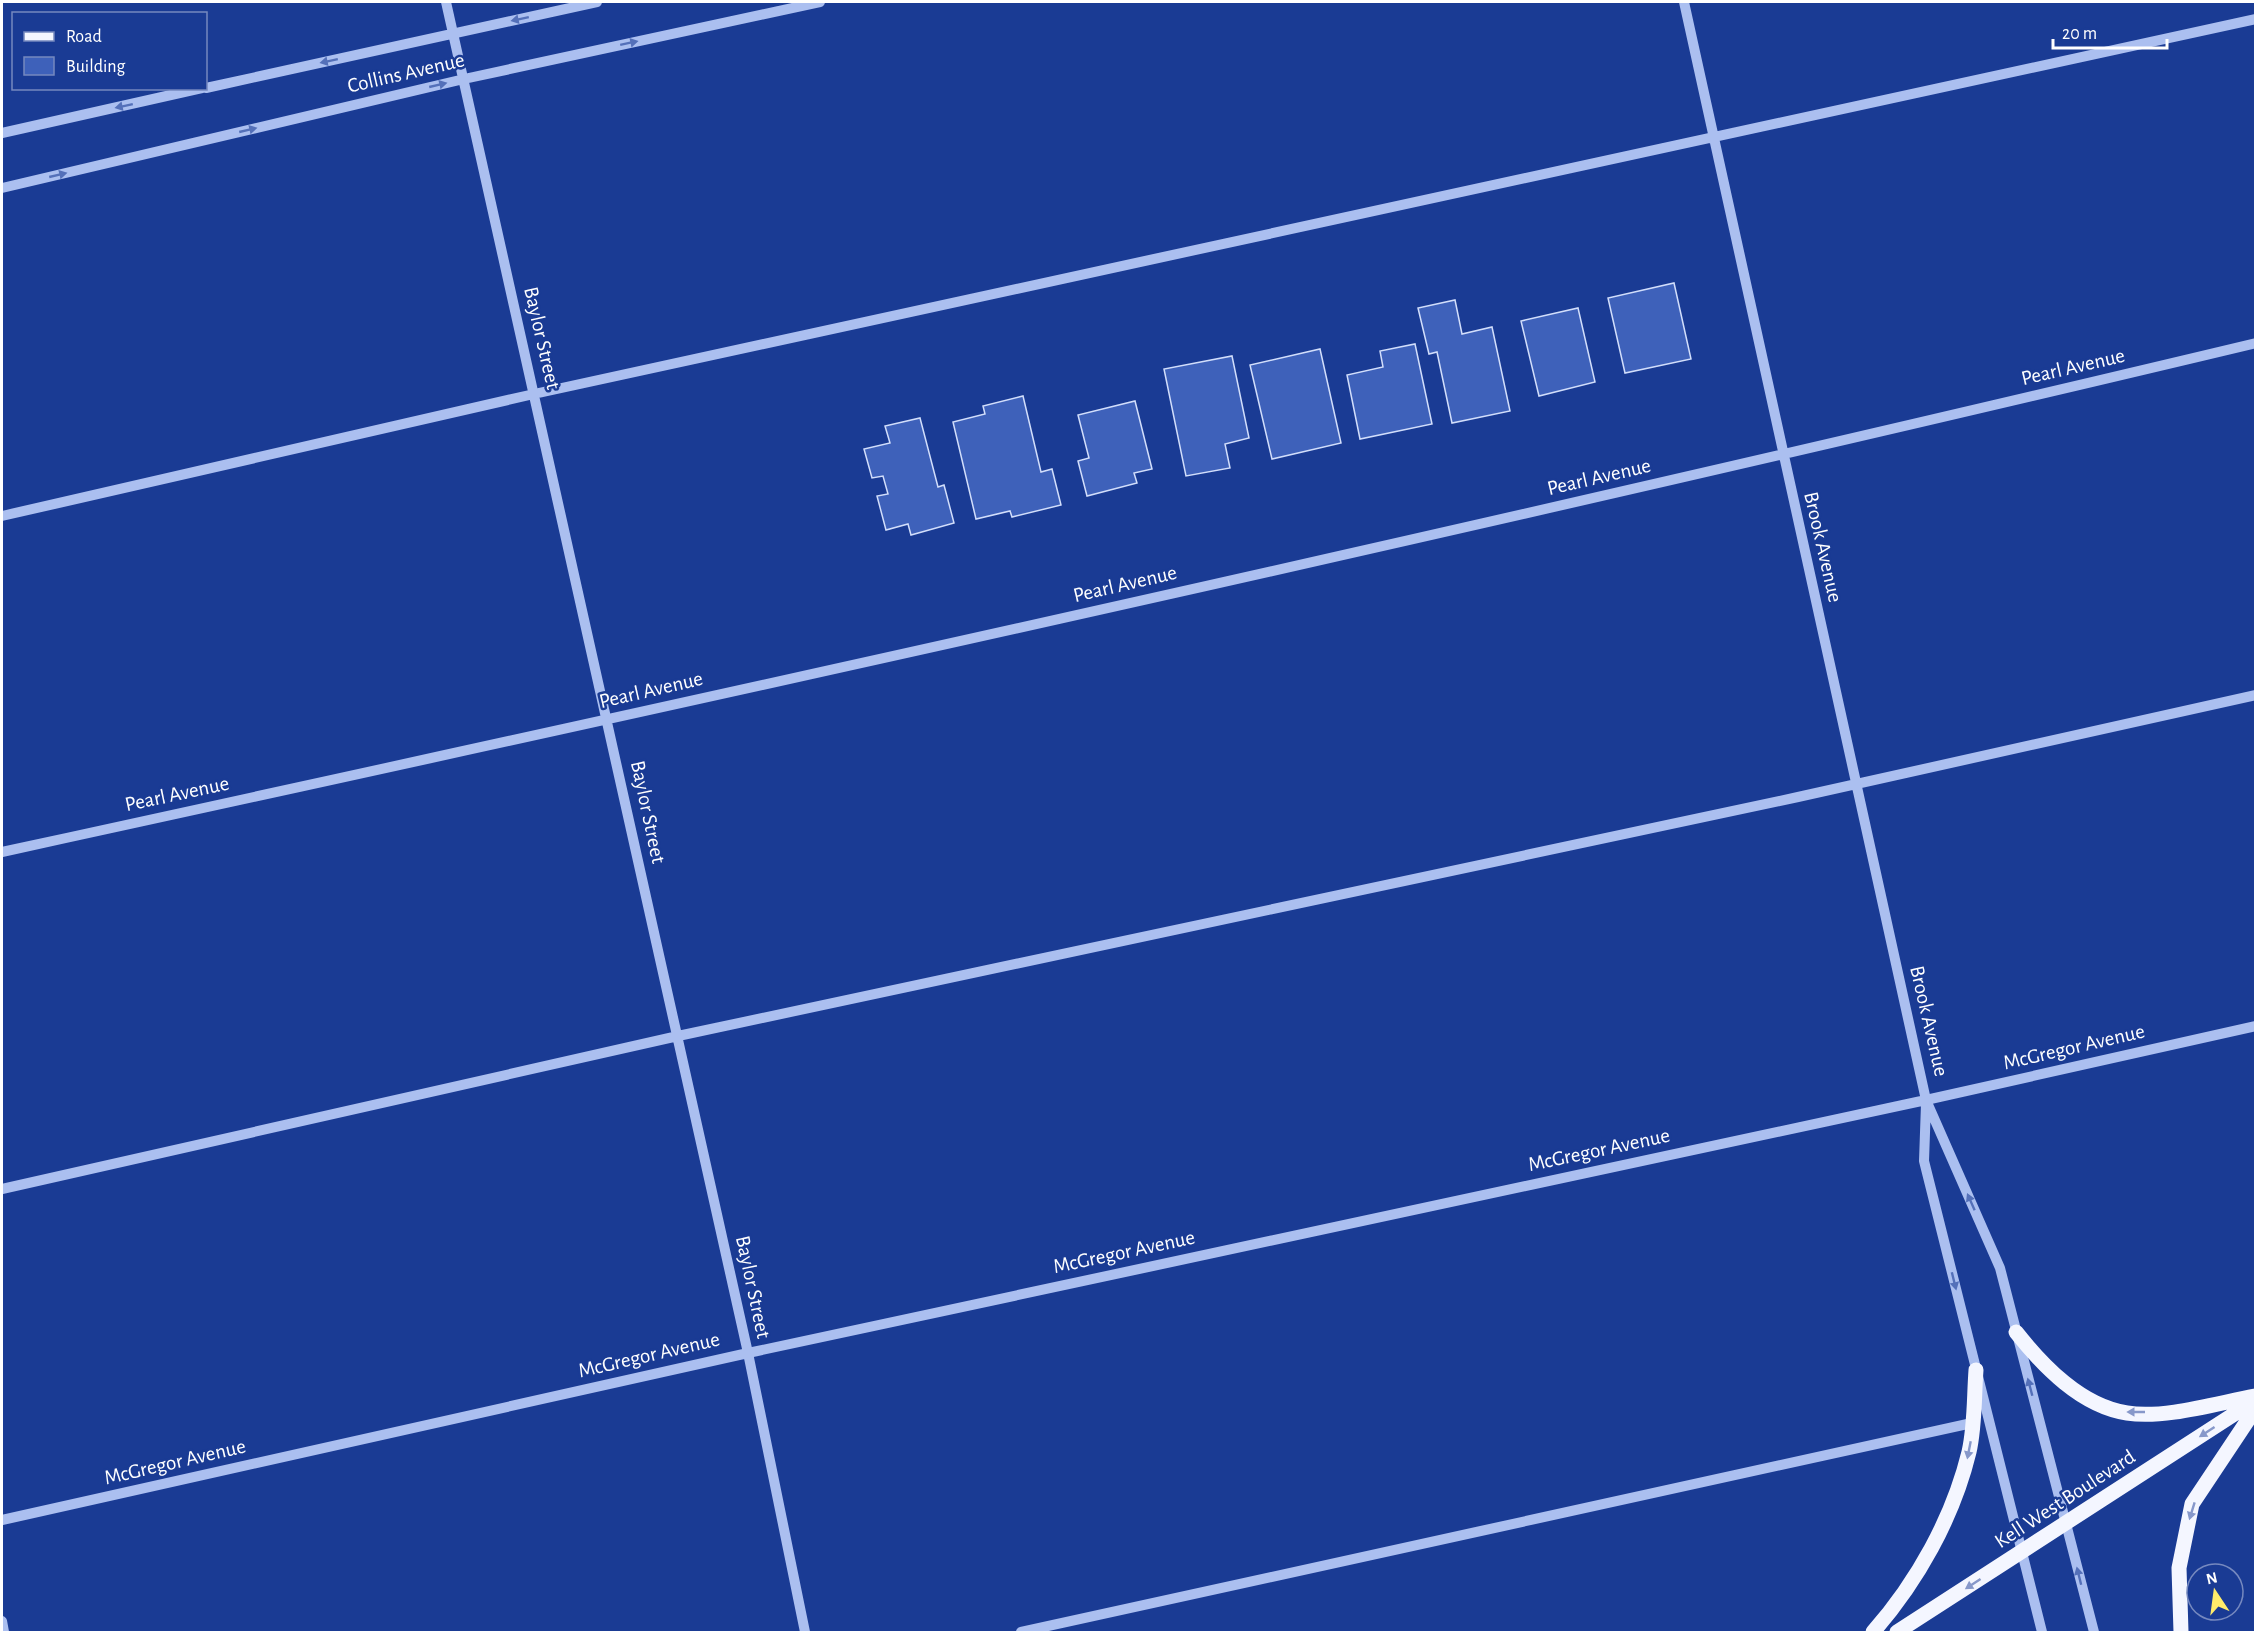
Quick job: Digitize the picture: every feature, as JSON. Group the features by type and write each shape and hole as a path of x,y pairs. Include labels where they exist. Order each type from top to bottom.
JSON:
{"main road":[{"path":"2016,1332 2037,1358 2066,1382 2096,1402 2127,1413 2169,1411 2256,1398"},
{"path":"1873,1632 1905,1592 1935,1541 1958,1491 1970,1450 1976,1371"},
{"name":"Kell West Boulevard","path":"1897,1632 2022,1553 2256,1398"},
{"path":"2181,1632 2178,1568 2193,1504 2256,1408"}],"street":[{"name":"Baylor Street","path":"446,2 748,1353 805,1632"},
{"name":"Collins Avenue","path":"207,87 597,2"},
{"name":"Collins Avenue","path":"2,188 464,79 820,2"},
{"name":"Brook Avenue","path":"1684,2 1782,456 1926,1100 2000,1268 2094,1632"},
{"path":"2,516 534,394 2256,19"},
{"name":"Collins Avenue","path":"2,133 195,90"},
{"name":"Pearl Avenue","path":"2,852 608,720 1782,456 2256,344"},
{"path":"2,1189 678,1036 1856,784 2256,695"},
{"name":"McGregor Avenue","path":"2,1520 748,1353 1926,1100 2256,1026"},
{"name":"Brook Avenue","path":"1926,1100 1924,1161 2042,1632"},
{"path":"1022,1632 1972,1423"},
{"path":"2,1621 4,1632"}],"building":[{"path":"1674,283 1691,359 1625,373 1608,298"},
{"path":"1455,300 1462,334 1492,327 1510,411 1452,423 1437,352 1429,354 1418,308"},
{"path":"1578,308 1595,382 1539,396 1521,321"},
{"path":"1415,344 1432,424 1360,439 1347,375 1383,367 1380,351"},
{"path":"1320,349 1341,443 1272,459 1250,365"},
{"path":"1232,356 1249,438 1225,444 1230,468 1186,476 1164,369"},
{"path":"1023,396 1041,472 1052,469 1061,505 1012,517 1010,511 976,519 953,422 985,414 983,406"},
{"path":"1135,401 1152,469 1134,473 1137,483 1087,496 1078,461 1089,458 1078,415"},
{"path":"920,418 938,487 944,485 954,523 911,535 908,524 886,530 877,496 888,494 883,476 872,478 864,449 890,443 885,426"}]}
